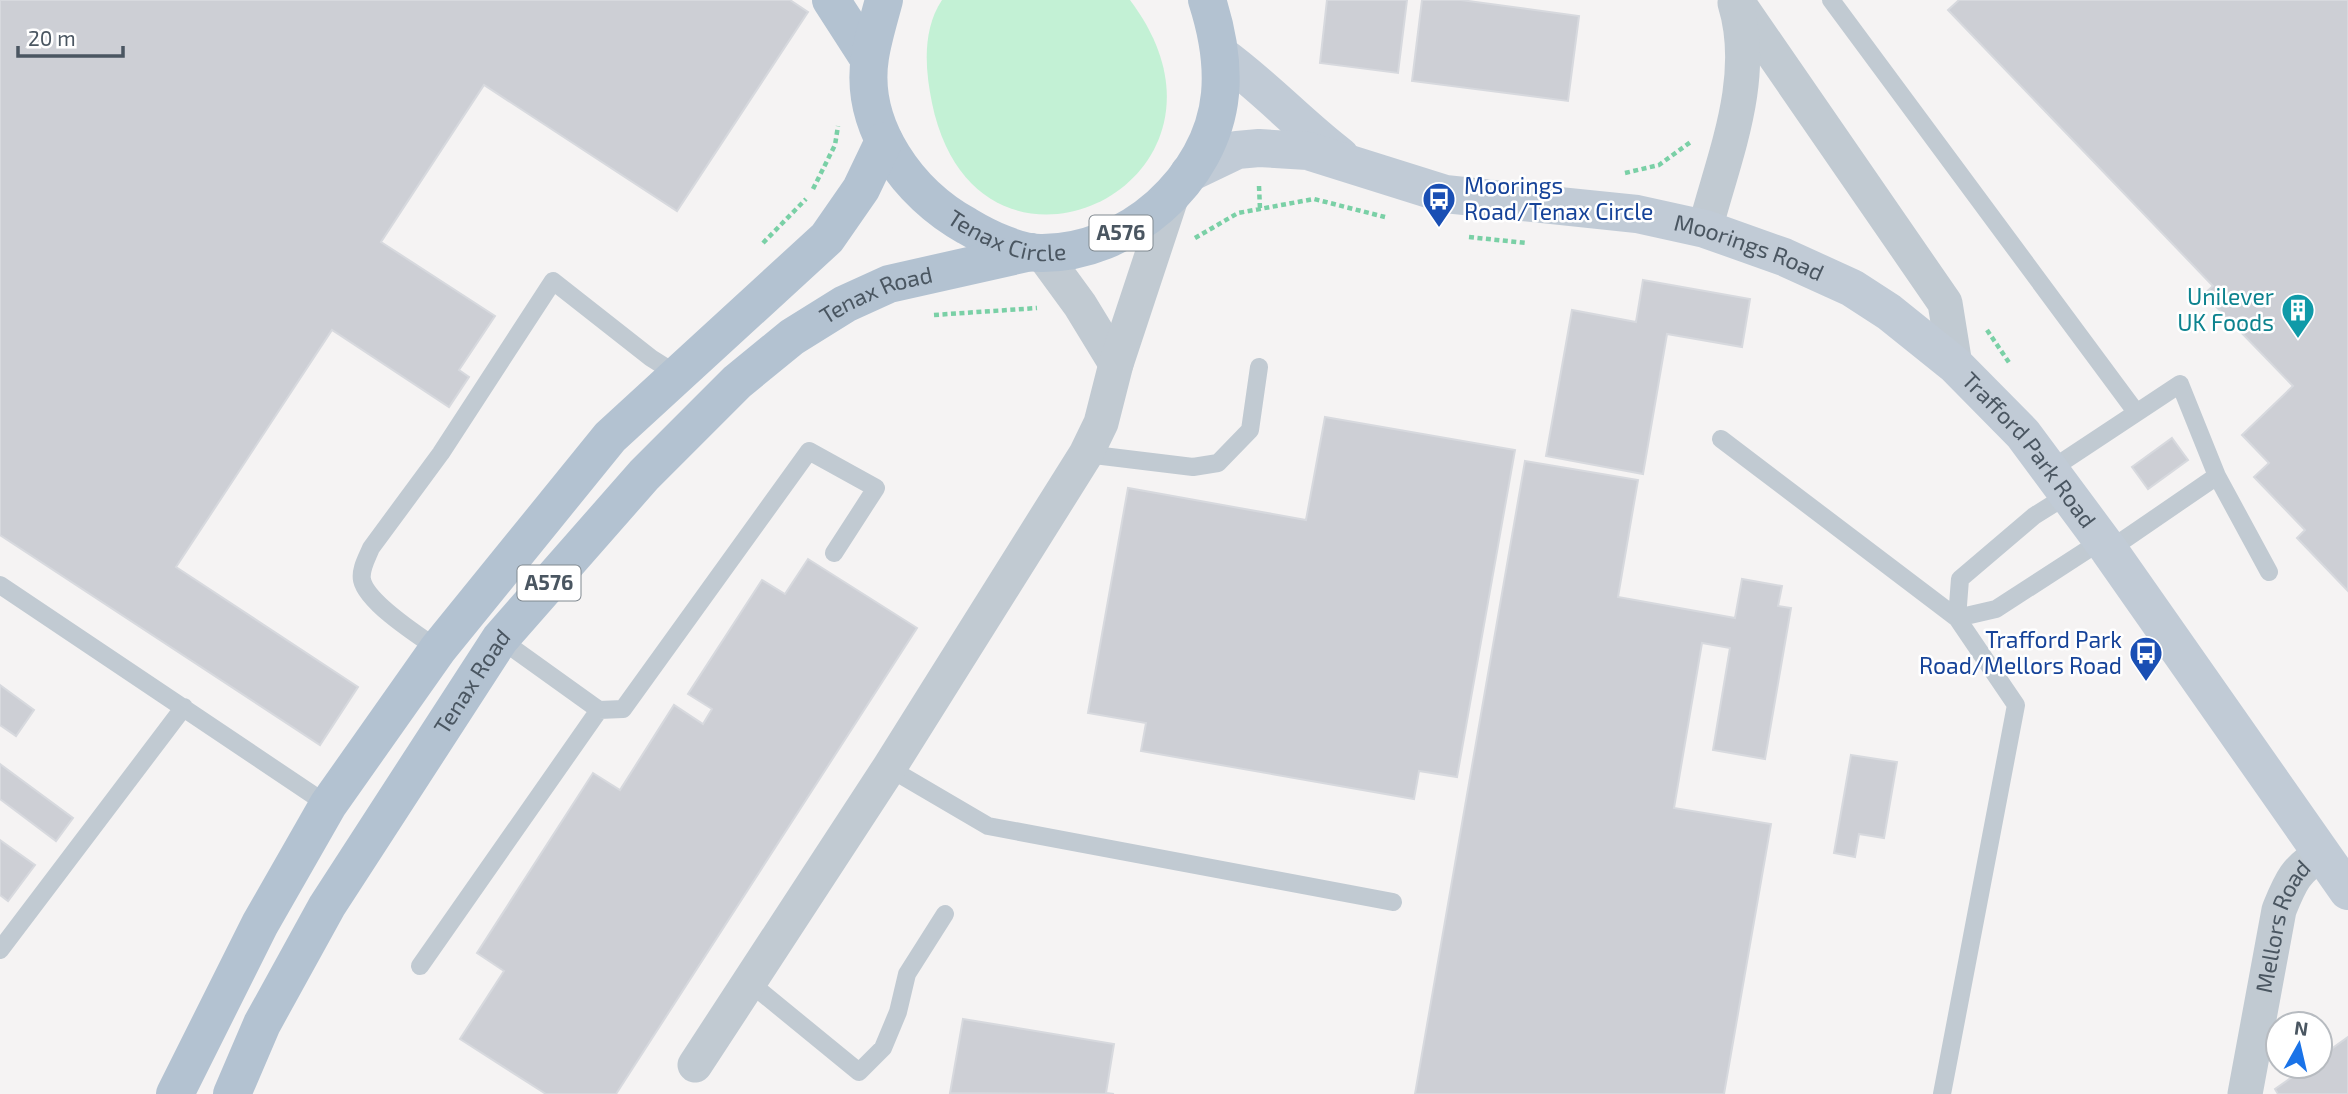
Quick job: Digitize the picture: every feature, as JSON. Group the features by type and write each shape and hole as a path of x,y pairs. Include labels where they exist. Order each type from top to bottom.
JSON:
{"main road":[{"name":"A576","path":"831,0 869,59"},
{"name":"Tenax Circle","path":"884,0 869,59 872,101 884,141 908,180 940,211 982,235 1037,252 1081,248 1122,233 1153,214 1181,183 1209,136 1220,96 1222,55 1207,0"},
{"name":"Tenax Road","path":"174,1094 260,924 328,805 438,649 610,437 827,238 861,189 884,141"},
{"name":"Tenax Road","path":"232,1094 262,1024 327,906 500,639 644,475 737,382 792,337 845,304 889,284 1037,252"}],"street":[{"name":"Trafford Park Road","path":"1705,229 1738,112 1742,27 1735,0"},
{"name":"Trafford Park Road","path":"1735,0 1945,303 1955,365 2024,434 2348,891"},
{"name":"Moorings Road","path":"1222,55 1262,84 1311,133 1350,163"},
{"name":"Moorings Road","path":"1181,183 1237,150 1259,148 1308,151 1445,194 1637,214 1705,229 1784,257 1852,289 1889,312 1955,365"},
{"path":"695,1065 890,768 1086,454 1101,423 1116,365 1181,183"},
{"path":"1037,252 1080,305 1116,365"},
{"name":"Mellors Road","path":"2245,1094 2279,910 2289,885 2302,865 2322,854"}],"lane":[{"path":"1831,0 2136,412"},
{"path":"438,649 371,596 362,581 363,566 371,548 441,453 554,281 651,358 678,375"},
{"path":"1086,454 1193,467 1218,463 1250,430 1259,367"},
{"path":"1957,618 1960,579 2034,516 2059,482 2136,412 2180,384 2217,476 2269,572"},
{"path":"1721,439 1957,618 2015,705 1942,1094"},
{"path":"500,639 599,710 623,709 808,451 876,488 834,553"},
{"path":"1957,618 1996,609 2105,546 2217,476"},
{"path":"0,585 328,805"},
{"path":"0,950 184,707"},
{"path":"420,966 599,710"},
{"path":"890,768 988,826 1394,902"},
{"path":"749,982 859,1072 883,1048 898,1012 907,974 945,914"}],"path":[{"path":"1192,240 1238,213 1314,199 1395,220"},
{"path":"1462,235 1489,241 1540,243"},
{"path":"932,315 1047,307"}],"green space":[{"path":"942,0 1130,0 1163,66 1164,124 1140,170 1100,202 1051,214 1001,205 959,169 932,103 928,77 928,37"}],"building":[{"path":"0,0 790,0 808,12 677,211 484,85 381,242 495,316 459,370 469,377 449,407 332,330 176,567 358,687 320,745 0,535"},
{"path":"1327,0 1407,0 1398,73 1320,63"},
{"path":"1422,0 1461,0 1579,16 1568,101 1412,81"},
{"name":"Unilever UK Foods","path":"1959,0 2348,0 2348,591 2297,538 2305,530 2254,477 2269,463 2242,435 2293,386 2204,294 2213,286 1948,10"},
{"path":"1643,280 1750,299 1742,347 1667,334 1643,474 1546,456 1572,310 1636,322"},
{"path":"1325,417 1515,450 1457,777 1419,771 1414,799 1141,751 1146,723 1088,713 1128,488 1306,520"},
{"path":"2172,438 2188,460 2148,489 2132,467"},
{"path":"1525,461 1638,480 1618,597 1735,618 1742,579 1782,586 1778,606 1791,608 1765,759 1713,750 1730,648 1702,643 1674,808 1771,824 1724,1094 1415,1094"},
{"path":"808,559 917,628 616,1094 546,1094 460,1039 504,971 477,953 593,773 620,790 674,705 703,724 712,709 688,694 762,580 785,594"},
{"path":"0,685 34,710 16,736 0,725"},
{"path":"1851,755 1897,762 1884,838 1859,834 1855,857 1834,853"},
{"path":"0,764 73,818 56,841 0,799"},
{"path":"0,840 35,865 8,901 0,895"},
{"path":"963,1019 1114,1044 1106,1093 1114,1094 950,1093"},
{"path":"2348,1037 2348,1094 2278,1094 2275,1089 2288,1080 2334,1080 2334,1047"}],"place":[{"name":"Moorings Road/Tenax Circle","path":"1439,229"},
{"name":"Unilever UK Foods","path":"2298,340"},
{"name":"Trafford Park Road/Mellors Road","path":"2146,683"}]}
